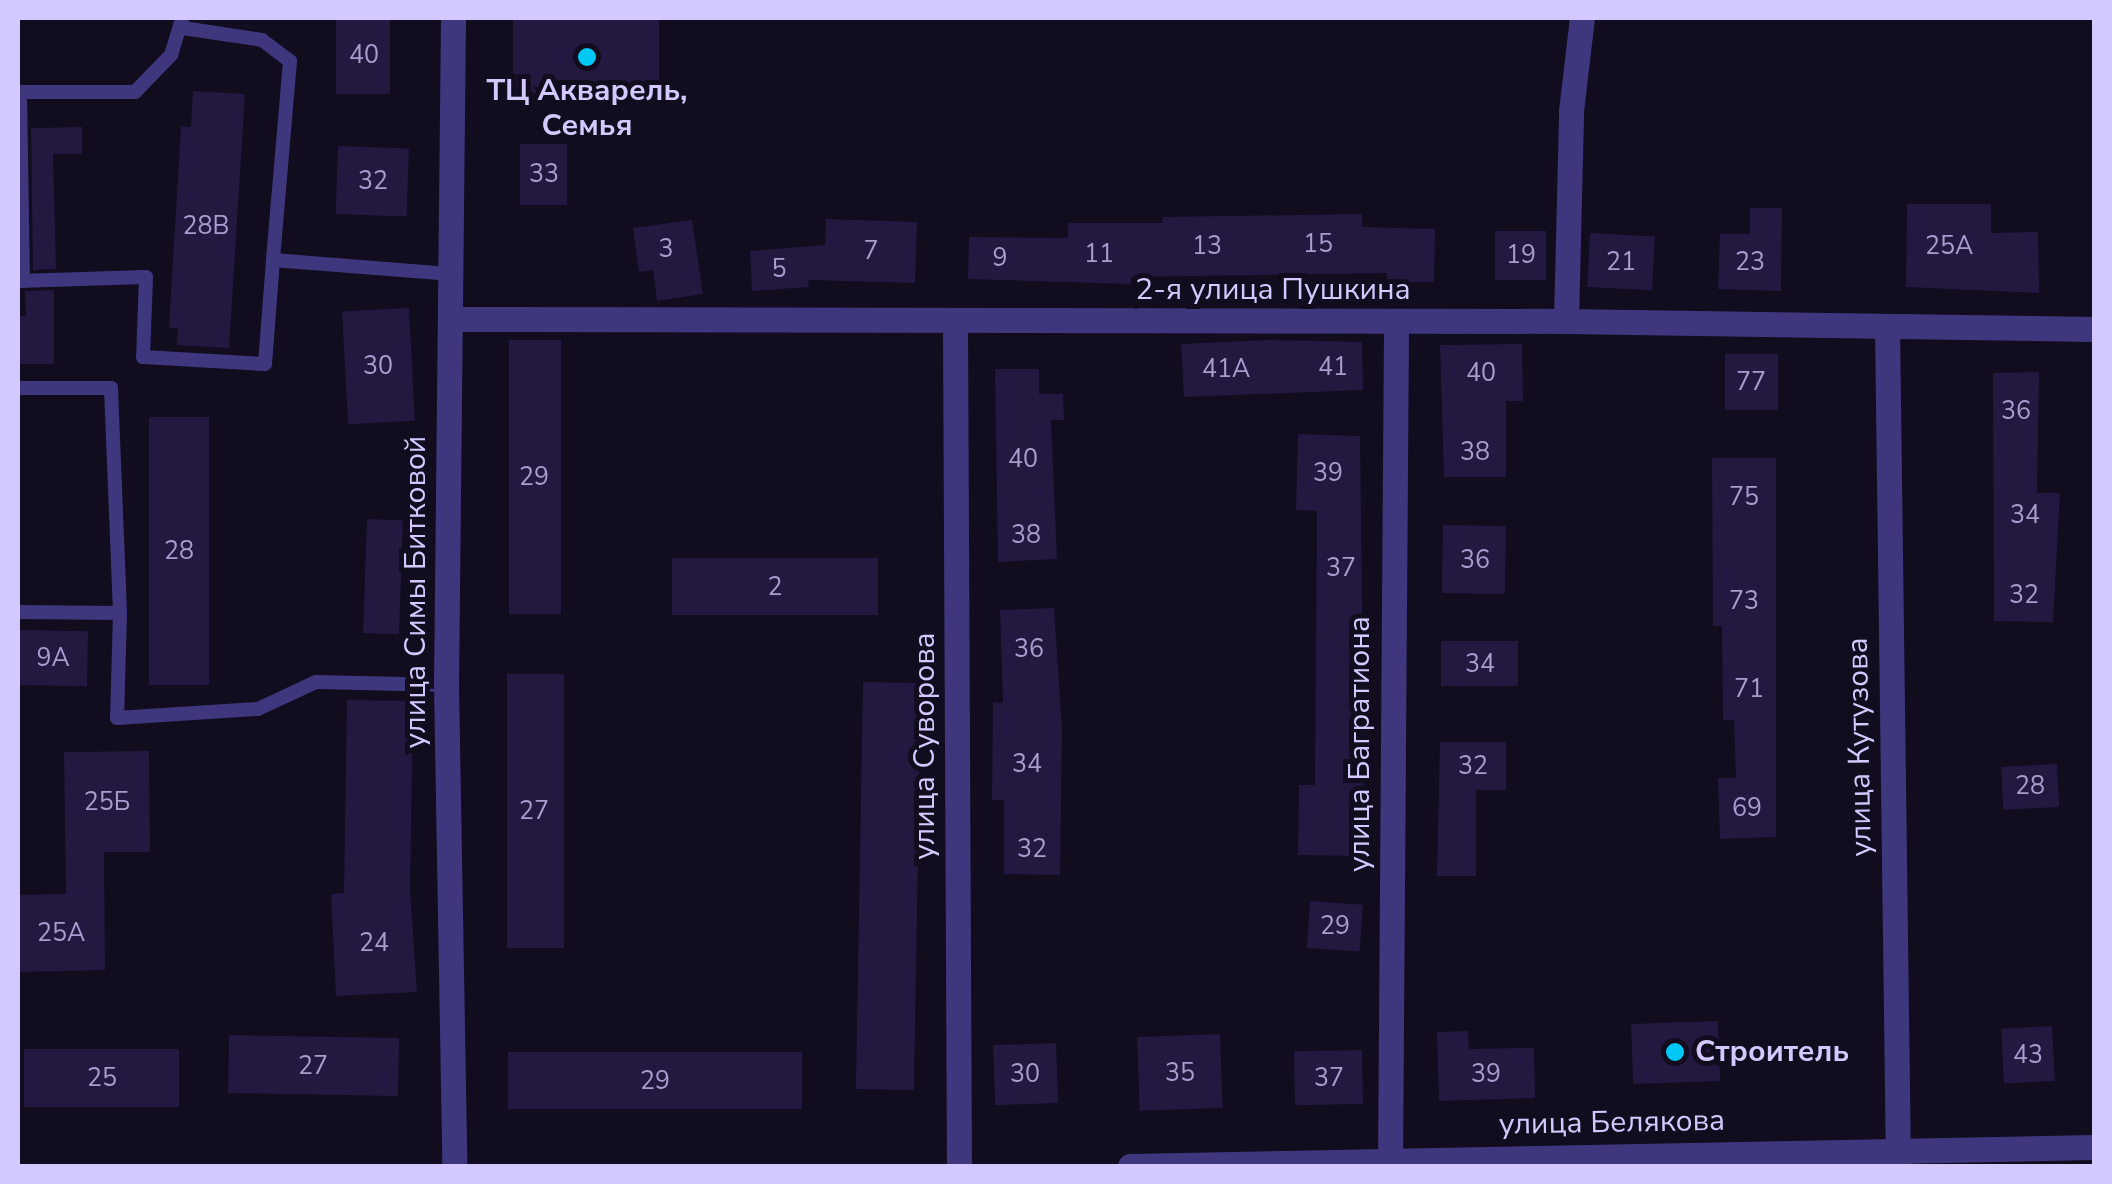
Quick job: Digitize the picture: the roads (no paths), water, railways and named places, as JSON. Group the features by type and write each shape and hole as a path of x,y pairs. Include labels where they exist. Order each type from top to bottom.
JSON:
{"street":[{"name":"улица Симы Битковой","path":"453,18 446,685 454,1166"},
{"path":"1566,321 1571,111 1582,18"},
{"name":"2-я улица Пушкина","path":"451,319 955,324 1566,321 2094,329"},
{"name":"улица Багратиона","path":"1390,1163 1396,322"},
{"name":"улица Суворова","path":"955,324 959,1166"},
{"name":"улица Кутузова","path":"1887,326 1898,1158"},
{"name":"улица Белякова","path":"1130,1166 1898,1158 2094,1147"}],"lane":[{"path":"183,23 262,40 290,61 265,364 143,357 146,277 20,281 19,92 135,92 171,54 183,23"},
{"path":"273,260 452,274"},
{"path":"18,388 111,388 120,613 117,718 258,709 316,682 446,685"},
{"path":"18,612 120,613"}],"place":[{"name":"ТЦ Акварель, Семья","path":"587,57"},
{"name":"Строитель","path":"1675,1052"}]}
